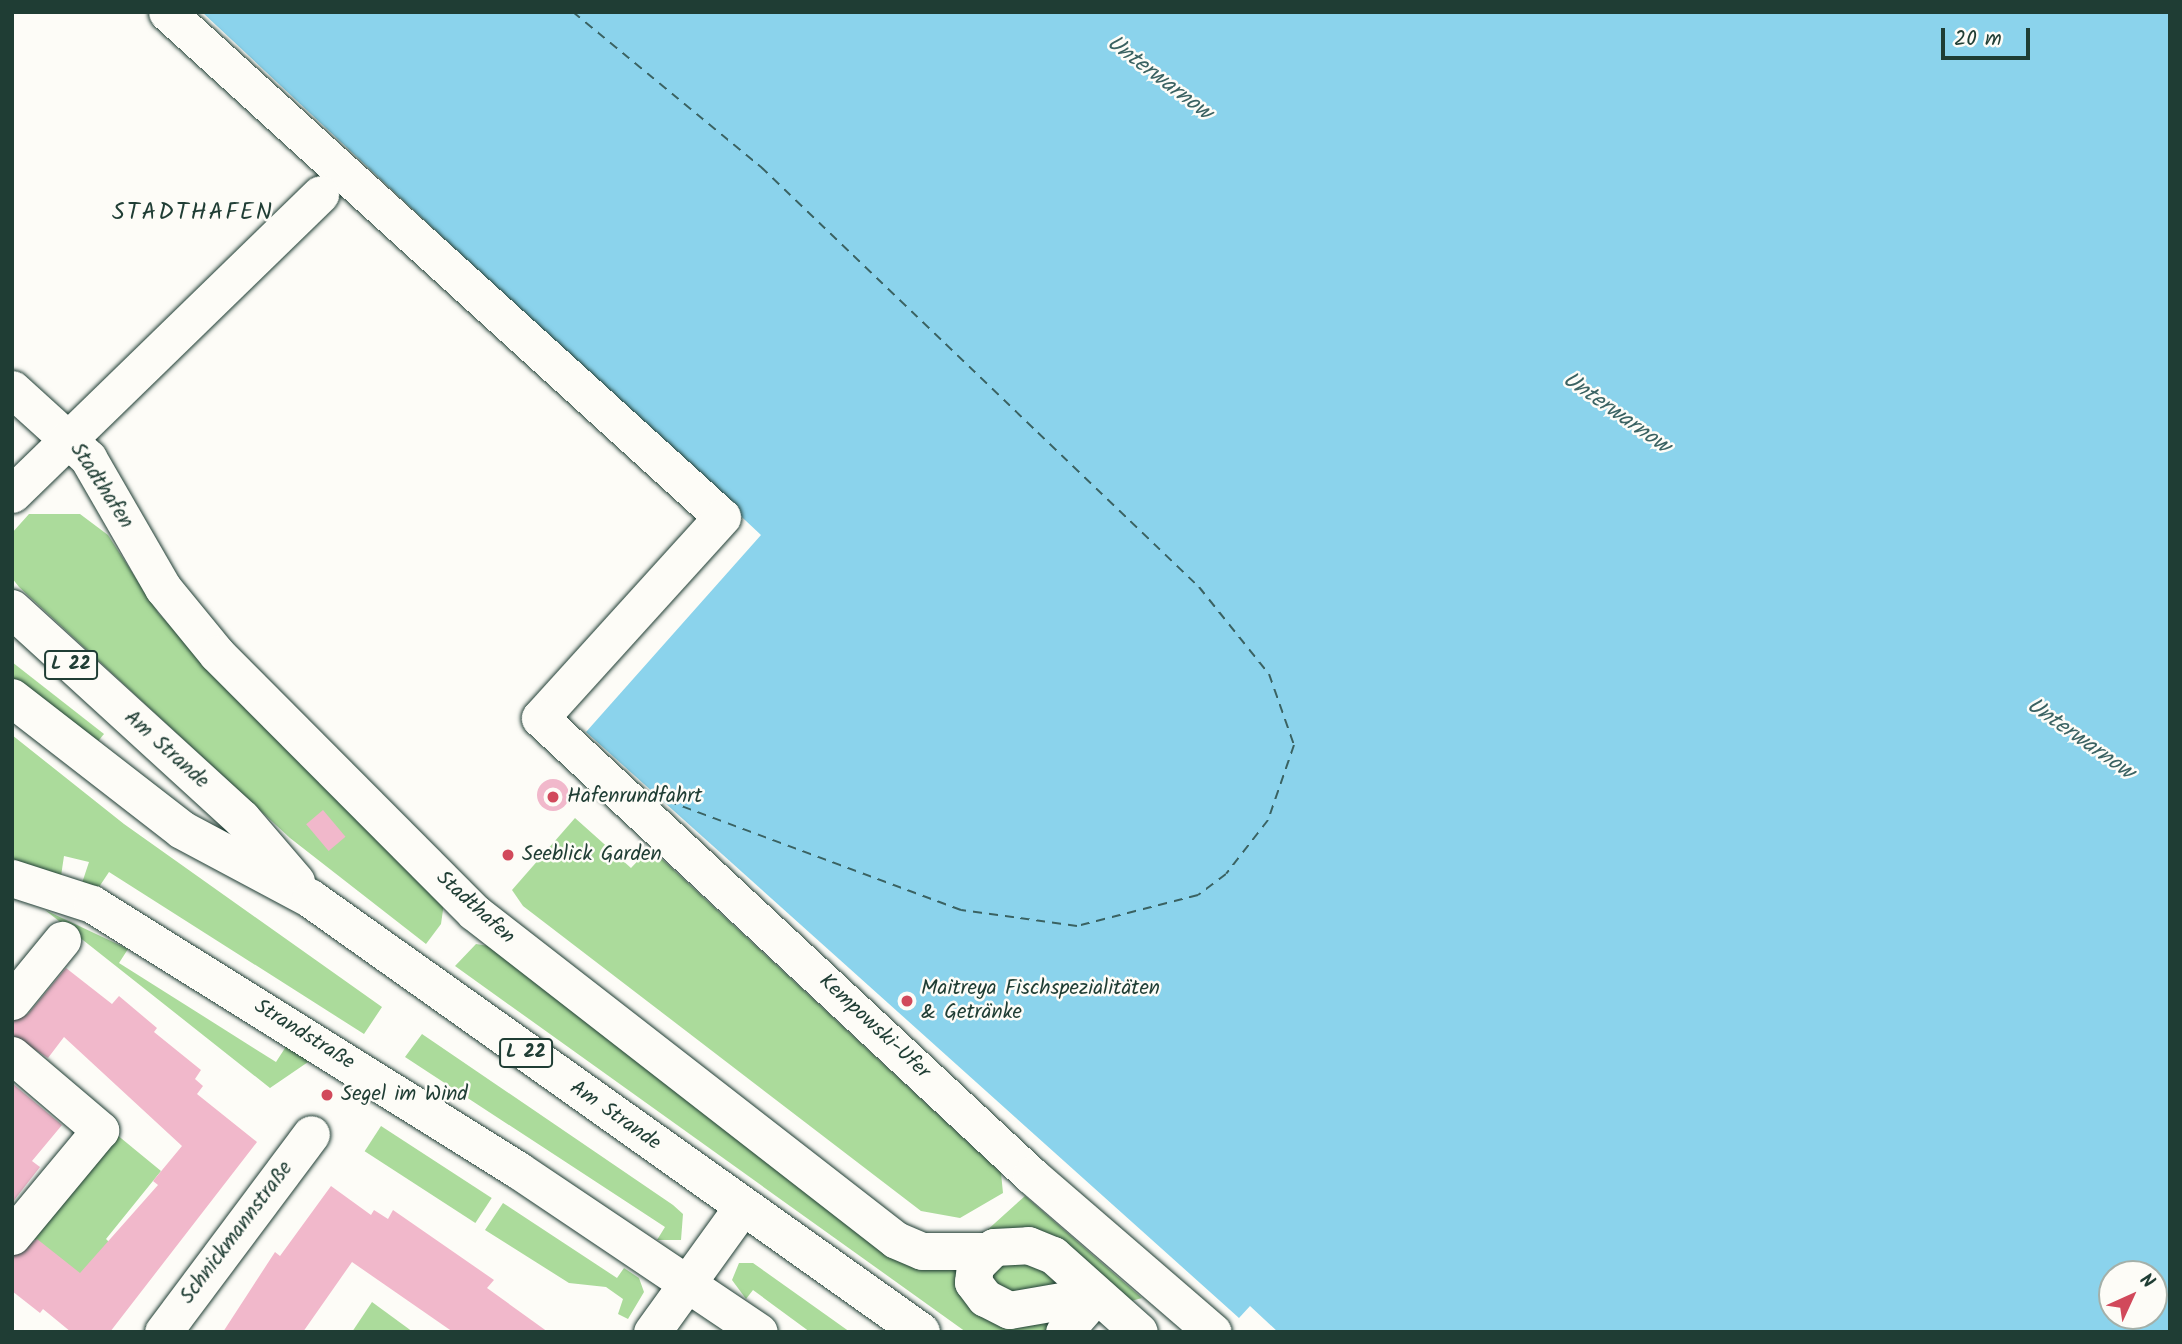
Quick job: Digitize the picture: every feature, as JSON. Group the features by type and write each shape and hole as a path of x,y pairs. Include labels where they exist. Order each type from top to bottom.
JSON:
{"main road":[{"name":"Am Strande","path":"12,610 242,820 311,899"},
{"name":"Am Strande","path":"12,698 182,830 311,899 921,1332"}],"street":[{"name":"Kempowski-Ufer","path":"167,12 722,517 540,718 1031,1175 1213,1332"},
{"path":"69,435 320,194"},
{"name":"Stadthafen","path":"12,389 69,435 163,588 217,654 474,912 896,1240 922,1251 985,1251"},
{"name":"Stadthafen","path":"12,494 69,435"},
{"name":"Strandstraße","path":"12,878 92,904 686,1282 759,1332"},
{"path":"12,1001 62,940"},
{"path":"12,1055 100,1130 12,1236"},
{"name":"Schnickmannstraße","path":"163,1332 311,1134"},
{"path":"652,1332 743,1206"},
{"path":"1096,1295 1009,1310 985,1298 973,1282 985,1251 1028,1245 1053,1255 1139,1332"},
{"path":"1063,1332 1096,1295"}],"green space":[{"path":"29,514 80,514 108,535 159,614 444,903 441,924 426,944 290,838 19,587 12,578 12,533"},
{"path":"12,662 104,734 94,746 12,678"},
{"path":"12,735 124,824 382,1007 364,1034 109,872 97,890 82,883 89,862 64,856 61,876 12,863"},
{"path":"575,818 631,868 650,848 1001,1173 1003,1193 960,1218 921,1211 523,906 512,890"},
{"path":"45,910 128,949 119,963 276,1062 287,1045 311,1060 270,1088"},
{"path":"476,944 489,946 898,1260 943,1270 1025,1196 1142,1298 1071,1318 1058,1332 966,1332 455,966"},
{"path":"422,1034 673,1205 683,1214 681,1240 657,1240 665,1227 405,1057"},
{"path":"105,1125 161,1171 106,1239 110,1243 80,1288 21,1225"},
{"path":"381,1126 492,1198 475,1223 365,1151"},
{"path":"503,1203 617,1278 624,1268 639,1278 644,1292 628,1319 618,1314 623,1299 606,1287 569,1283 485,1230"},
{"path":"739,1263 753,1263 850,1332 810,1332 753,1290 746,1299 732,1280"},
{"path":"372,1302 413,1332 352,1332"}],"water":[{"name":"Unterwarnow","path":"202,12 2170,12 2170,1332 1278,1332 1250,1306 1239,1318 586,732 761,535"}],"building":[{"name":"Hafenrundfahrt","path":"553,779 564,784 569,795 564,806 553,811 542,806 537,795 542,784"},
{"path":"323,810 345,837 329,851 306,824"},
{"path":"66,968 112,1004 119,996 157,1028 154,1032 201,1070 195,1079 203,1086 197,1094 257,1142 110,1332 71,1332 43,1309 40,1313 12,1291 12,1256 37,1239 80,1273 158,1185 153,1181 182,1146 64,1037 48,1058 12,1035 13,1021 28,1014"},
{"path":"12,1083 62,1125 32,1161 40,1167 12,1203"},
{"path":"331,1186 371,1215 374,1210 388,1219 393,1210 494,1280 487,1288 548,1332 453,1332 352,1262 303,1332 223,1332 275,1252 280,1256"}],"ferry route":[{"path":"573,12 761,167 1199,587 1269,674 1294,745 1268,820 1226,874 1198,895 1077,926 961,910 660,798"}],"place":[{"name":"Hafenrundfahrt","path":"553,797"},
{"name":"Seeblick Garden","path":"508,855"},
{"name":"Maitreya Fischspezialitäten & Getränke","path":"907,1001"},
{"name":"Segel im Wind","path":"327,1095"}],"district":[{"name":"STADTHAFEN","path":"193,213"}]}
